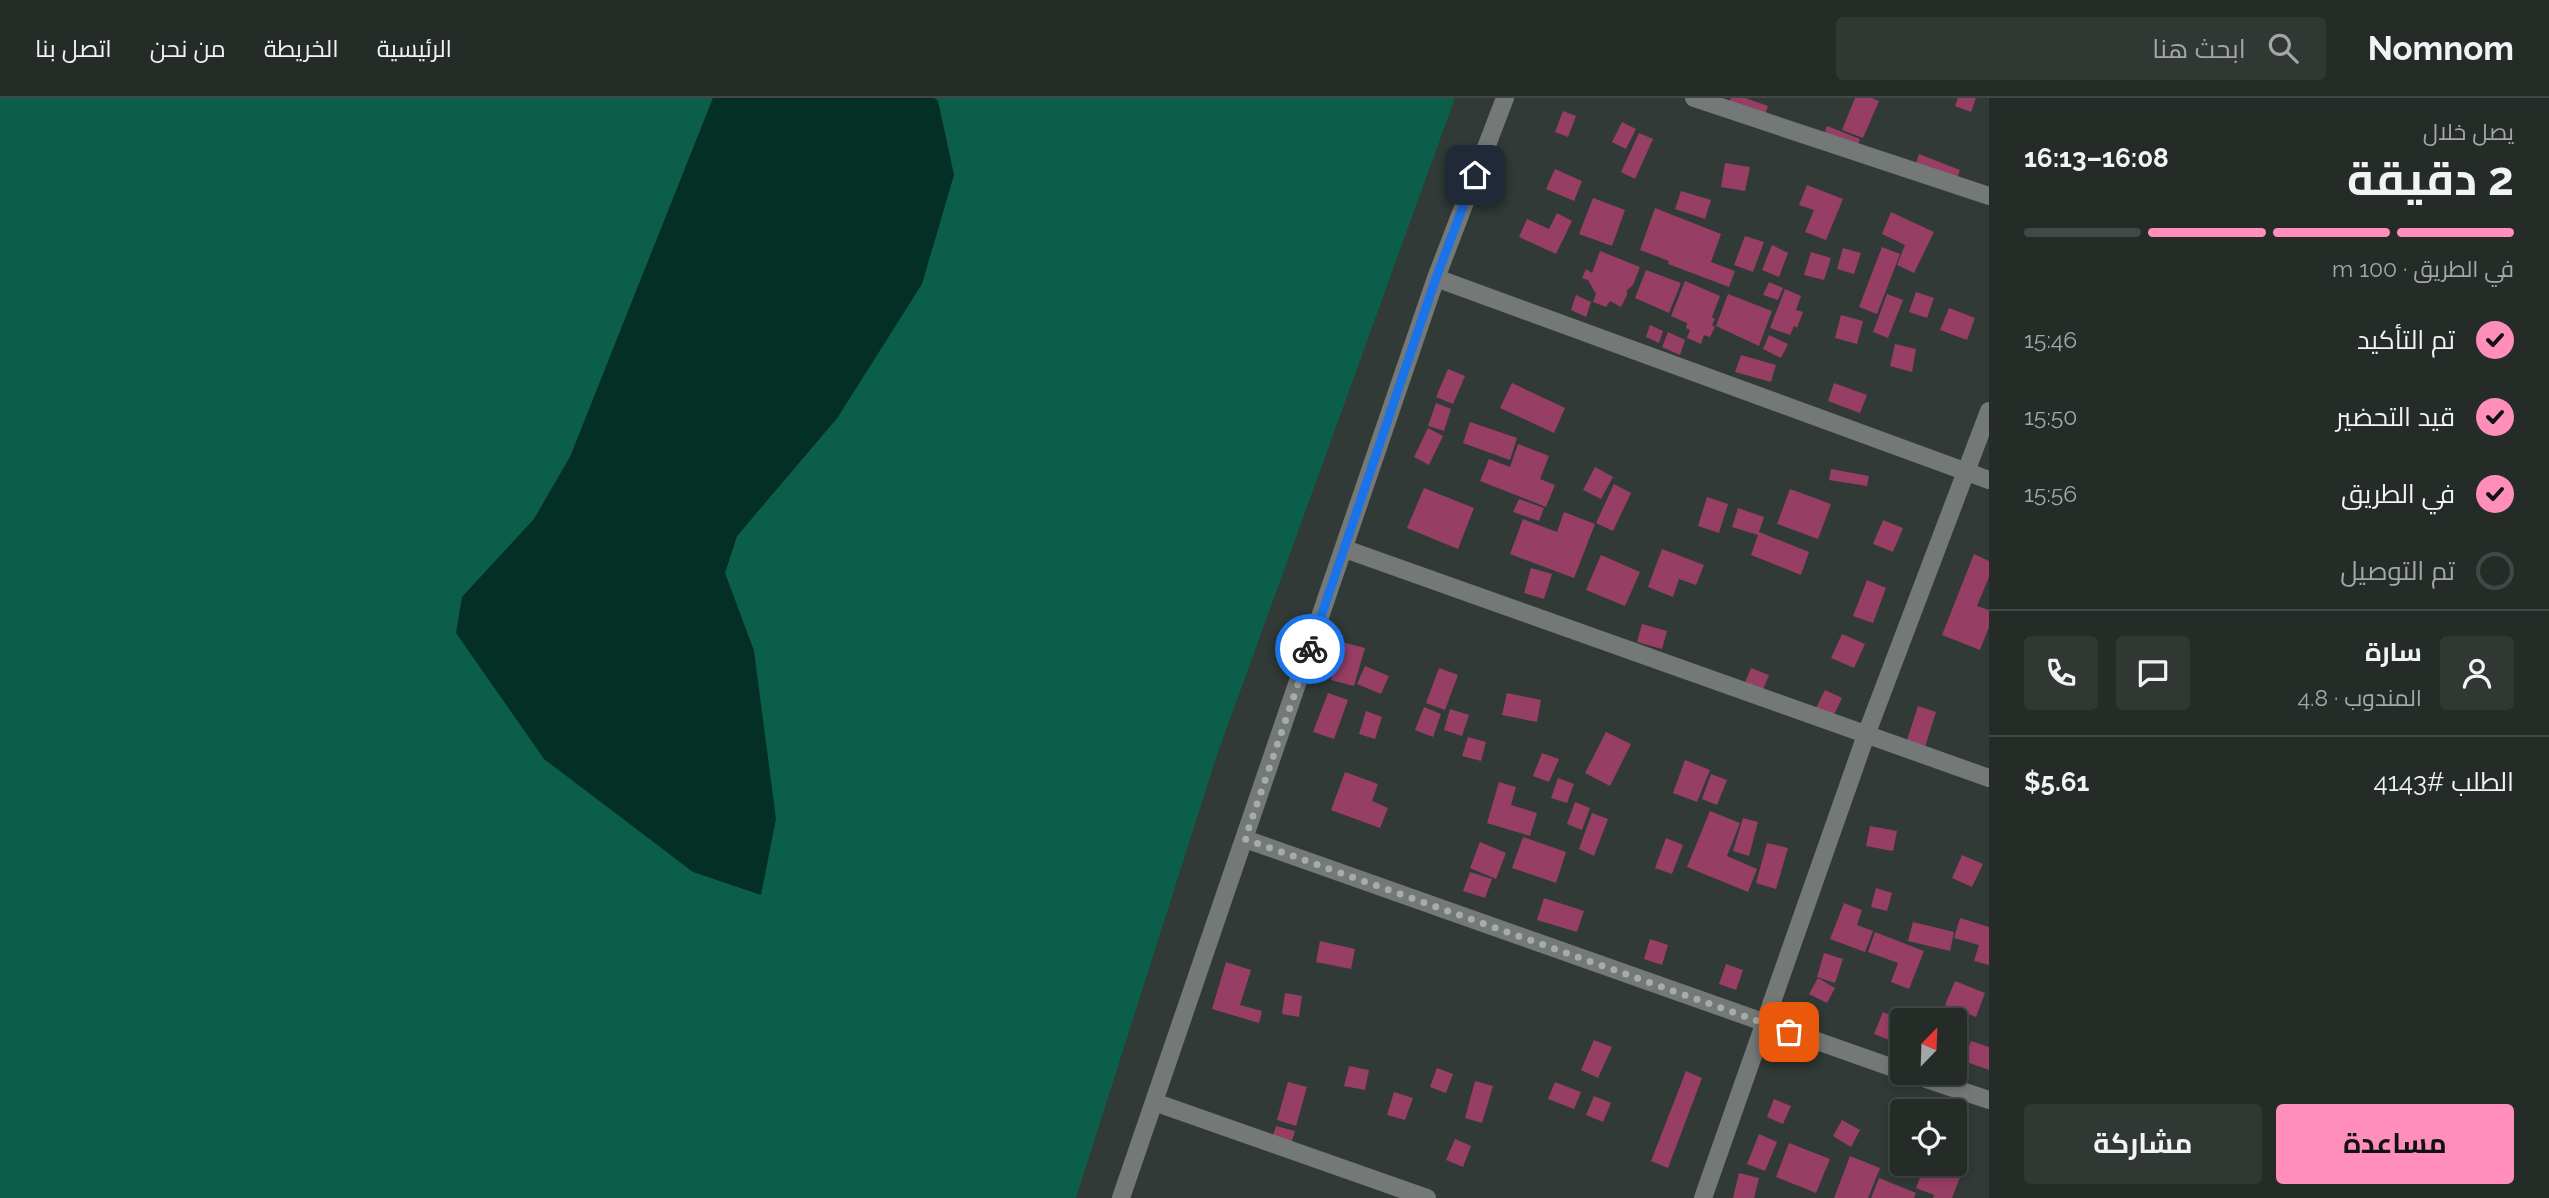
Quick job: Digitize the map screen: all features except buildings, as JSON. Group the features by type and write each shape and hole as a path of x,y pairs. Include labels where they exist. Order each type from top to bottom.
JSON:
{"street":[{"path":"1121,1198 1436,278 1505,98"},
{"path":"1694,98 1989,196"},
{"path":"1436,278 1989,480"},
{"path":"1703,1198 1866,735 1989,411"},
{"path":"1345,549 1989,778"},
{"path":"1245,839 1890,1067"},
{"path":"1944,1085 1989,1100"},
{"path":"1154,1102 1426,1198"}],"shaded area":[{"path":"0,98 713,98 570,457 534,519 462,597 754,651 725,573 737,536 838,417 954,175 938,101 934,98 1455,98 1216,758 1076,1198 0,1198"},
{"path":"713,98 934,98 938,101 954,175 922,284 838,417 737,536 725,573 754,651 776,819 761,895 693,872 544,759 456,633 462,597 534,519 570,457"}],"way so far":[{"path":"1310,649 1245,839 1789,1032"}],"route":[{"path":"1310,649 1436,278 1475,175"}]}
